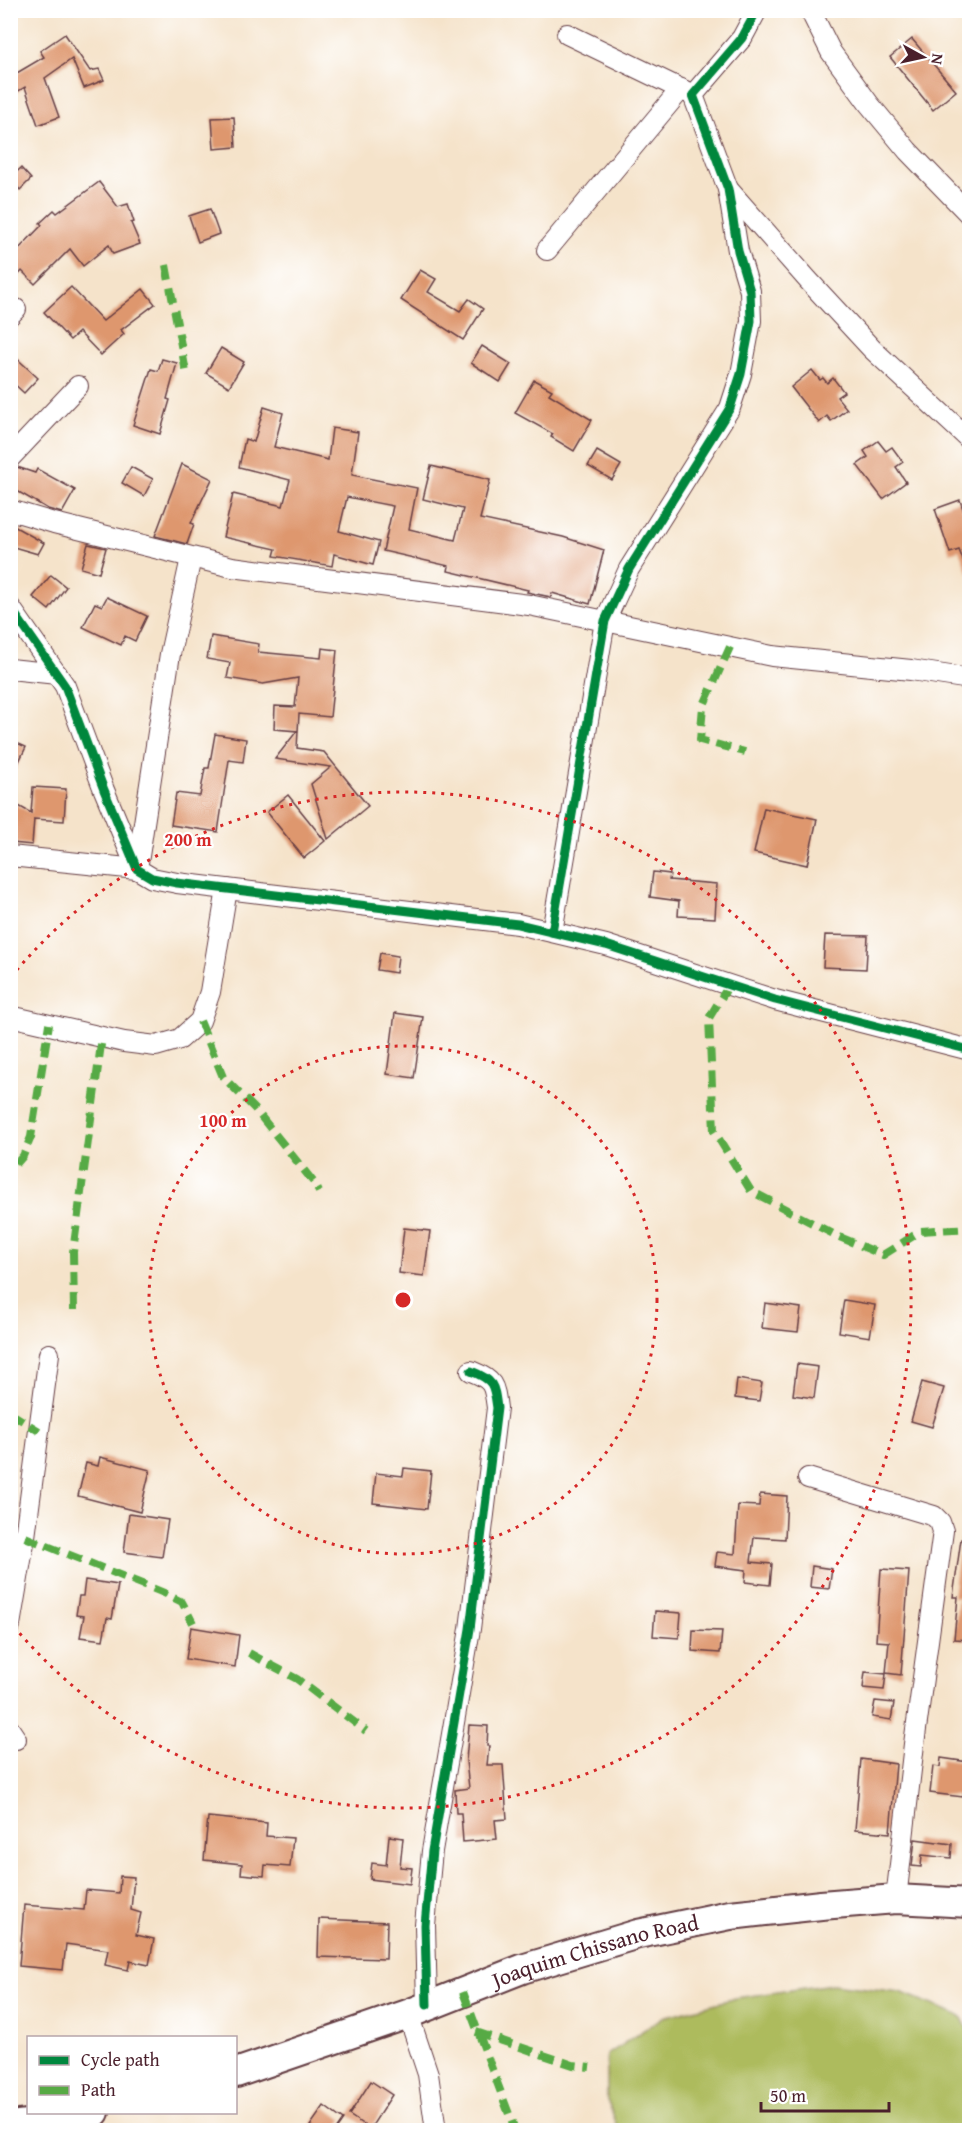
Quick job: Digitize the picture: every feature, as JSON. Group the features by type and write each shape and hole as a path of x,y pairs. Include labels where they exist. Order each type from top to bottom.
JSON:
{"highway":[{"name":"Joaquim Chissano Road","path":"237,2073 522,1969 638,1934 730,1915 896,1899 969,1903"},
{"path":"10,2126 88,2119"}],"street":[{"path":"547,250 687,92 742,38 757,10"},
{"path":"810,10 831,52 869,104 908,151 969,215"},
{"path":"552,932 605,621 629,569 730,408 741,374 751,321 750,291 738,250 728,189 687,92 567,34"},
{"path":"728,189 872,349 969,440"},
{"path":"10,458 78,386"},
{"path":"10,510 232,567 529,605 772,656 911,670 969,679"},
{"path":"137,869 166,674 191,558"},
{"path":"10,607 65,686 137,869"},
{"path":"10,669 57,674"},
{"path":"10,856 137,869 152,878 177,883 518,924 606,945 775,1000 969,1050"},
{"path":"10,1016 156,1046 180,1039 200,1021 210,992 227,889"},
{"path":"10,1626 18,1529 49,1354"},
{"path":"433,2130 435,2124 417,2009 432,1851 470,1629 497,1408 494,1386 486,1377 471,1371"},
{"path":"808,1478 934,1516 940,1522 943,1531 896,1899"}],"green space":[{"path":"832,1984 900,1992 961,2016 969,2032 969,2130 619,2130 607,2100 607,2055 663,2017 736,1998"}],"building":[{"path":"65,34 90,71 99,69 104,80 84,88 72,59 45,78 59,117 38,125 25,87 10,96 10,77 44,57 40,51"},
{"path":"912,39 956,91 933,110 890,57"},
{"path":"234,117 236,147 214,149 212,118"},
{"path":"21,168 31,179 20,190 10,178"},
{"path":"99,182 118,207 128,204 134,222 131,223 140,244 113,254 109,245 83,266 70,249 35,284 22,271 10,284 10,258 42,225 40,223 54,210 57,213"},
{"path":"210,209 219,234 198,242 189,216"},
{"path":"420,270 436,279 428,292 460,311 469,299 483,309 463,340 401,300"},
{"path":"71,287 103,321 143,289 155,304 121,330 124,334 101,355 79,332 70,340 44,312"},
{"path":"482,346 511,364 500,382 471,363"},
{"path":"221,348 244,362 229,387 206,373"},
{"path":"10,352 38,378 24,393 10,380"},
{"path":"162,359 177,363 167,399 170,400 160,434 133,425 151,369 158,371"},
{"path":"812,370 820,380 823,378 827,383 833,378 844,392 837,397 847,409 831,421 827,416 819,423 791,387"},
{"path":"534,380 552,390 549,394 592,420 574,451 551,437 553,434 515,413"},
{"path":"264,407 283,413 274,447 328,460 332,428 358,432 352,475 417,488 409,529 455,540 463,509 423,499 431,466 490,480 480,519 563,537 604,550 590,604 552,593 551,597 527,592 528,590 448,571 449,566 383,551 393,506 347,497 339,531 379,542 373,565 334,554 332,566 274,556 276,549 223,537 233,494 283,506 290,480 239,467 245,439 254,442"},
{"path":"878,441 886,451 892,447 903,462 896,467 906,482 883,499 857,465 868,457 864,451"},
{"path":"597,451 621,465 612,480 588,466"},
{"path":"182,464 212,479 191,523 194,524 187,544 155,536"},
{"path":"17,467 35,473 37,469 75,490 62,513 48,509 10,487"},
{"path":"131,467 153,479 144,496 122,483"},
{"path":"960,500 967,521 969,520 969,573 959,550 950,553 935,509"},
{"path":"10,524 44,543 38,554 10,546"},
{"path":"88,544 106,548 99,573 81,568"},
{"path":"51,575 66,587 49,610 33,597"},
{"path":"107,597 147,616 135,641 125,636 121,645 83,627 95,603 102,606"},
{"path":"211,636 259,644 258,652 321,658 322,648 337,650 330,717 299,714 297,748 324,752 368,806 328,839 311,784 331,767 275,759 297,731 274,729 275,706 295,707 298,678 263,684 227,678 230,663 207,659"},
{"path":"215,734 246,739 243,762 229,760 218,832 171,825 176,793 200,796 205,768 209,768"},
{"path":"10,740 26,747 10,780"},
{"path":"33,787 66,789 64,821 34,819 32,845 12,843 10,801 31,813"},
{"path":"288,795 325,841 304,858 267,812"},
{"path":"764,808 817,819 807,865 754,853"},
{"path":"653,872 670,874 669,880 717,884 715,918 678,916 679,901 650,897"},
{"path":"825,935 868,936 866,969 823,967"},
{"path":"380,953 398,956 396,973 377,970"},
{"path":"395,1013 423,1017 414,1078 387,1074"},
{"path":"404,1228 430,1231 424,1276 399,1273"},
{"path":"844,1300 875,1305 870,1337 839,1332"},
{"path":"765,1303 801,1308 798,1332 762,1328"},
{"path":"797,1364 818,1367 814,1398 793,1395"},
{"path":"737,1379 762,1383 759,1401 735,1398"},
{"path":"922,1382 944,1388 932,1427 911,1421"},
{"path":"100,1457 150,1470 140,1512 78,1496 86,1463 98,1466"},
{"path":"404,1468 431,1471 427,1509 373,1503 376,1473 403,1476"},
{"path":"760,1494 787,1496 785,1539 754,1537 751,1562 772,1564 770,1585 745,1582 746,1570 715,1566 717,1552 735,1554 738,1505 759,1506"},
{"path":"129,1514 168,1520 162,1557 124,1552"},
{"path":"961,1539 969,1540 969,1640 954,1639 958,1597 953,1597"},
{"path":"812,1566 832,1569 829,1589 810,1587"},
{"path":"881,1569 909,1571 901,1675 886,1673 889,1642 876,1641"},
{"path":"85,1580 118,1585 112,1619 107,1618 103,1640 80,1637 84,1616 76,1615 79,1596 83,1596"},
{"path":"655,1611 681,1613 679,1638 653,1636"},
{"path":"191,1627 239,1635 235,1667 186,1659"},
{"path":"693,1630 722,1631 720,1653 692,1651"},
{"path":"865,1672 886,1674 884,1690 863,1688"},
{"path":"875,1701 894,1703 891,1720 872,1717"},
{"path":"469,1725 488,1726 487,1765 503,1765 507,1819 495,1820 497,1839 463,1842 461,1813 456,1813 455,1790 469,1788 466,1761"},
{"path":"941,1758 968,1762 963,1797 930,1793 933,1766 940,1767"},
{"path":"861,1759 896,1764 890,1833 855,1830"},
{"path":"208,1817 267,1823 266,1836 293,1838 290,1867 265,1865 264,1876 241,1874 242,1864 204,1860"},
{"path":"389,1836 403,1838 400,1867 412,1868 410,1884 370,1879 372,1863 386,1865"},
{"path":"915,1839 952,1844 951,1858 922,1855 921,1867 912,1866"},
{"path":"120,1876 134,1877 131,1910 141,1913 136,1935 154,1939 149,1965 130,1961 128,1970 105,1965 108,1950 66,1944 63,1970 19,1966 24,1905 84,1910 86,1890 119,1893"},
{"path":"319,1919 387,1922 386,1959 318,1957"},
{"path":"371,2081 392,2095 370,2129 349,2115"},
{"path":"324,2106 343,2120 336,2130 317,2130 310,2126"}],"marked path":[{"path":"166,265 186,372"},
{"path":"730,647 703,707 700,740 745,752"},
{"path":"729,985 709,1018 714,1131 751,1191 837,1236 883,1255 921,1231 970,1228"},
{"path":"200,1021 223,1077 255,1109 319,1192"},
{"path":"16,1164 23,1156 31,1137 49,1024"},
{"path":"74,1310 73,1252 102,1037"},
{"path":"10,1413 39,1431"},
{"path":"25,1537 182,1602 193,1623"},
{"path":"249,1653 297,1679 366,1731"},
{"path":"463,1992 515,2130"},
{"path":"476,2032 573,2065 590,2067"}],"cycle path":[{"path":"552,932 605,621 629,569 730,408 741,374 751,321 750,291 738,251 728,189 693,95 742,38 757,10"},
{"path":"10,607 65,686 137,869 152,878 177,883 518,924 606,945 775,1000 970,1050"},
{"path":"427,2005 425,1925 432,1851 470,1629 497,1408 494,1389 489,1381 471,1371"}]}
